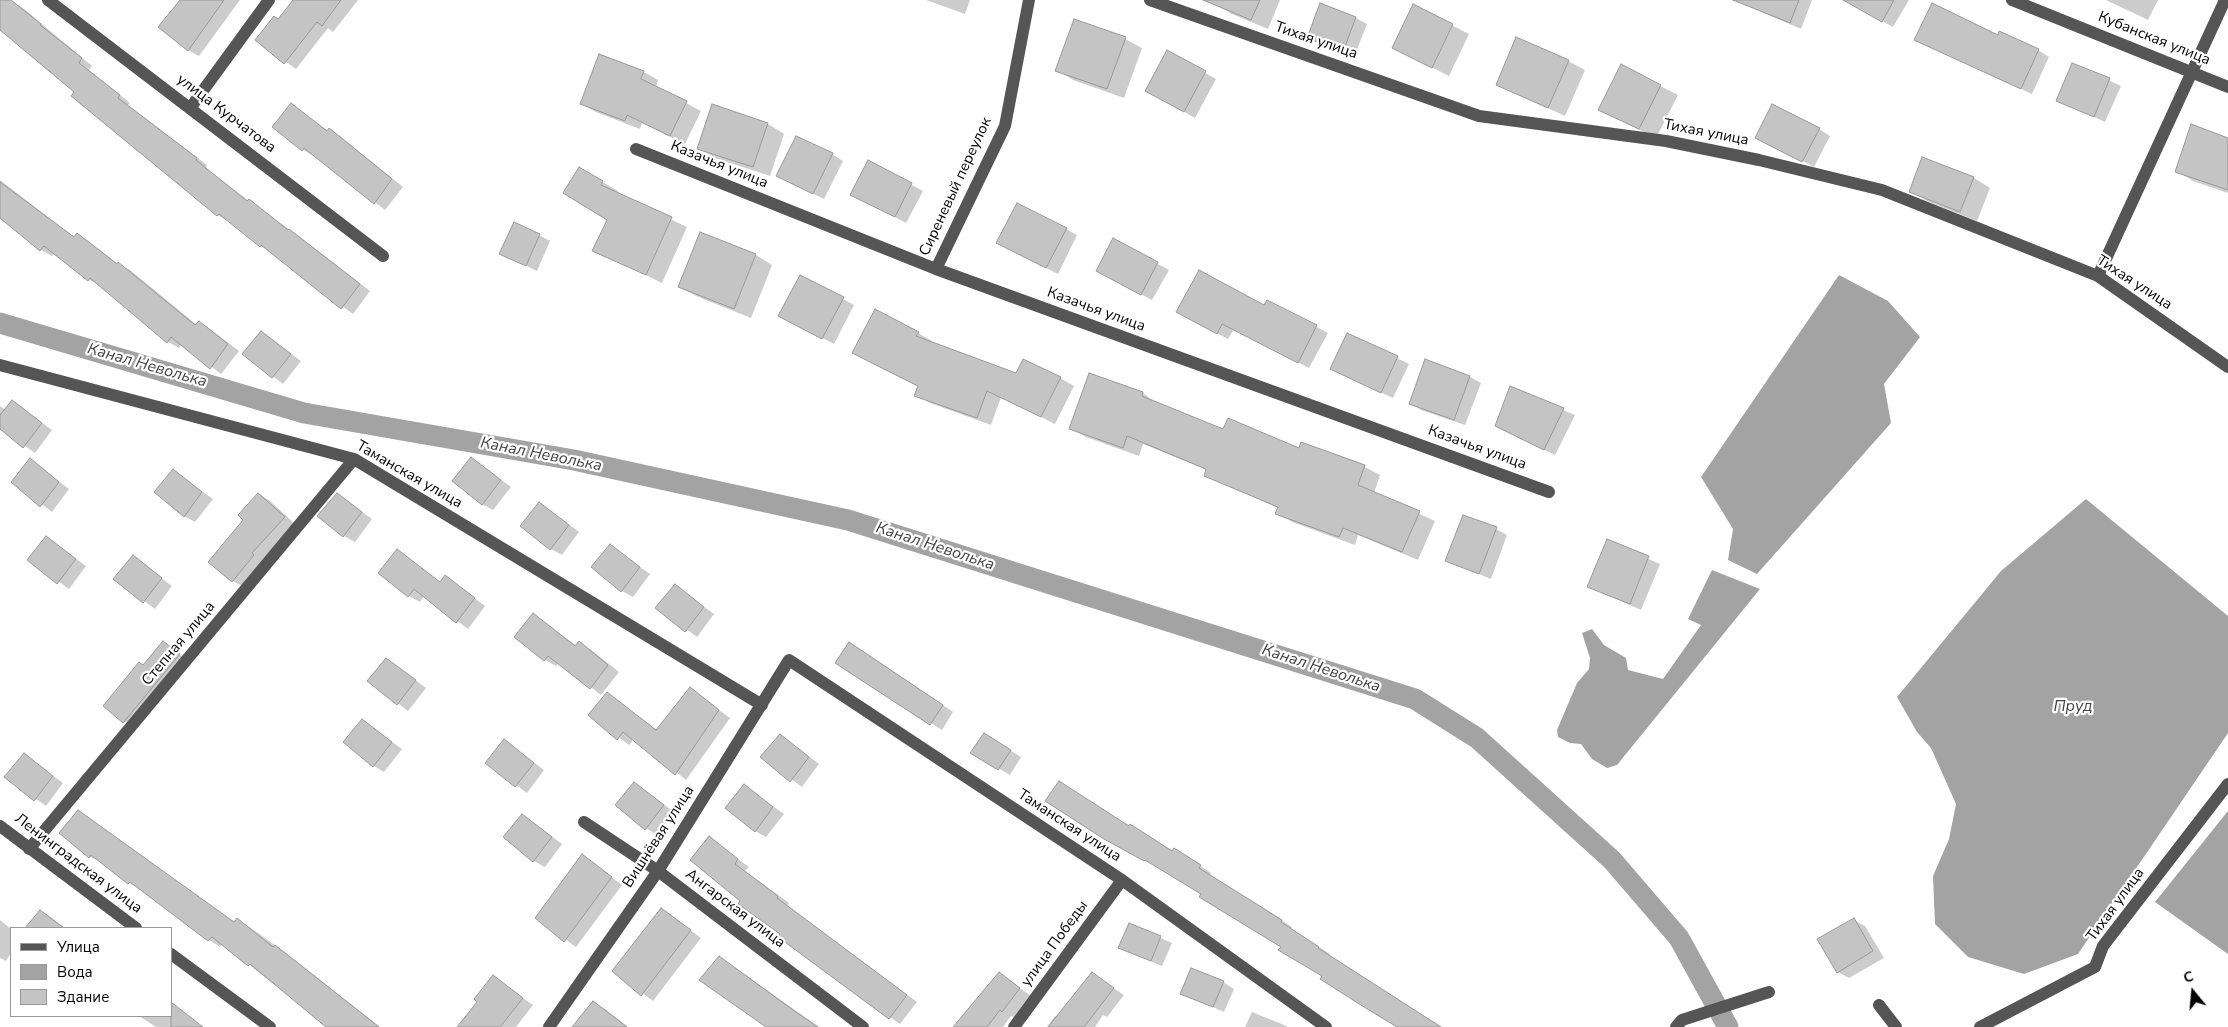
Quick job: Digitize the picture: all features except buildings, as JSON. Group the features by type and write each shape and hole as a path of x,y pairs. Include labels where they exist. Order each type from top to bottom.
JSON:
{"street":[{"name":"улица Курчатова","path":"48,0 191,107 383,256"},
{"path":"191,107 269,0"},
{"name":"Сиреневый переулок","path":"936,269 1005,126 1029,0"},
{"name":"Тихая улица","path":"1150,0 1479,116 1666,141 1759,160 1882,190 2098,276 2228,367"},
{"name":"Кубанская улица","path":"2012,0 2228,87"},
{"path":"2098,276 2225,0"},
{"name":"Казачья улица","path":"636,149 936,269 1549,492"},
{"name":"Таманская улица","path":"0,364 354,459 762,705"},
{"name":"Степная улица","path":"29,849 354,459"},
{"name":"Таманская улица","path":"789,660 1122,880 1326,1027"},
{"name":"Вишнёвая улица","path":"549,1027 658,871 789,660"},
{"name":"Тихая улица","path":"1980,1027 2095,967 2103,946 2228,784"},
{"name":"Ангарская улица","path":"584,822 658,871 863,1027"},
{"name":"Ленинградская улица","path":"2,831 135,927"},
{"name":"улица Победы","path":"1014,1027 1122,880"},
{"path":"172,955 270,1027"},
{"path":"1679,1023 1705,1012 1769,992"},
{"path":"1879,1005 1896,1027"}],"water":[{"path":"1839,275 1888,301 1920,337 1884,384 1891,423 1757,574 1728,560 1733,529 1701,477"},
{"name":"Пруд","path":"2086,499 2228,616 2228,733 2078,954 2024,974 1968,957 1935,924 1933,876 1949,839 1956,804 1931,748 1917,732 1897,697 2001,571"},
{"path":"1712,570 1760,589 1617,765 1607,768 1592,759 1581,744 1570,743 1558,737 1557,730 1577,683 1589,669 1590,658 1582,633 1592,629 1604,645 1626,658 1628,670 1663,679 1701,625 1688,619"},
{"path":"2228,811 2228,954 2155,902"}],"waterway":[{"name":"Канал Неволька","path":"0,323 304,413 574,460 848,520 1415,699 1477,738 1612,860 1679,938 1728,1027"}]}
